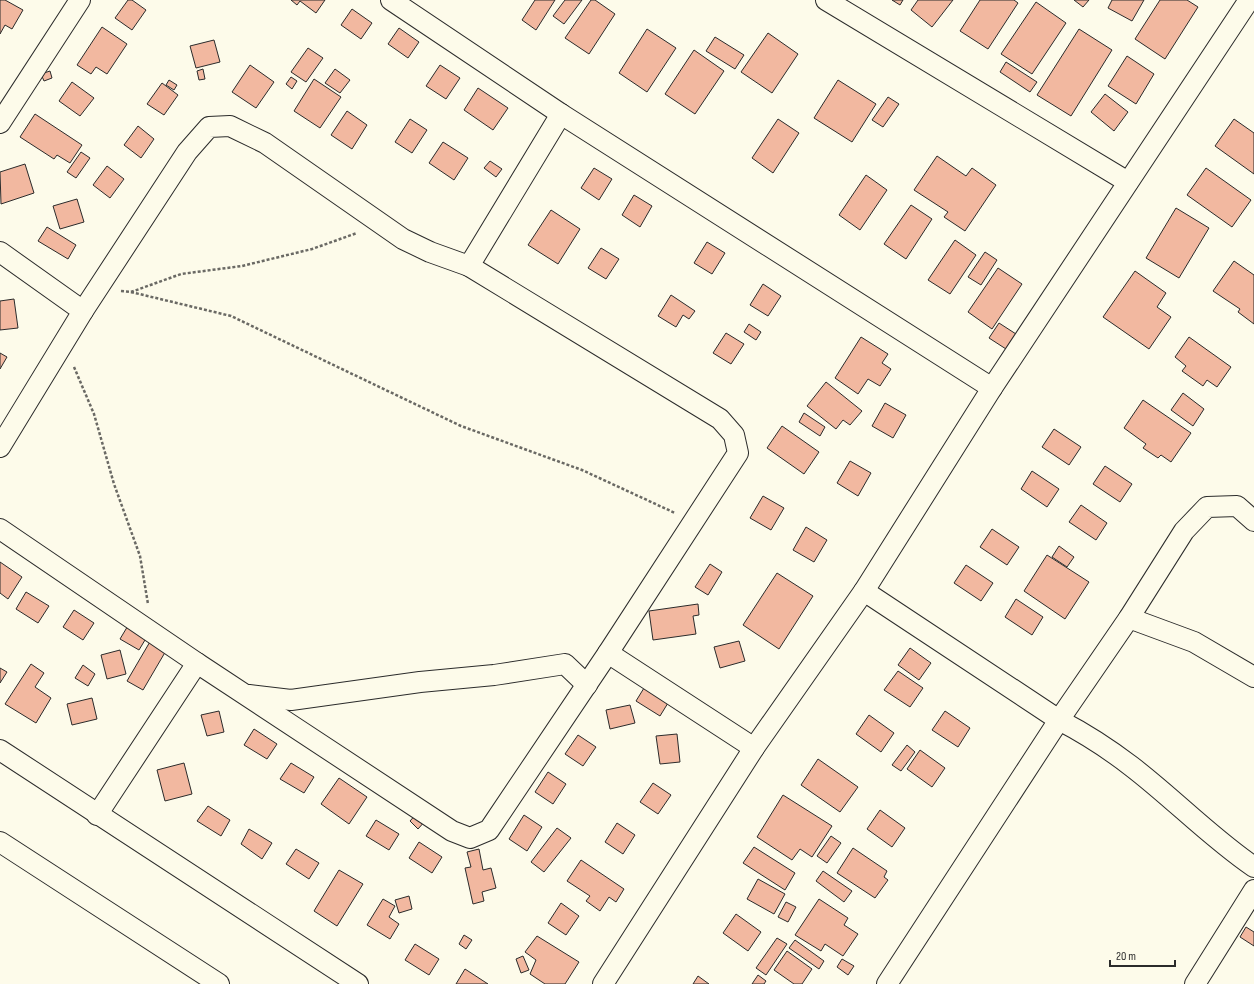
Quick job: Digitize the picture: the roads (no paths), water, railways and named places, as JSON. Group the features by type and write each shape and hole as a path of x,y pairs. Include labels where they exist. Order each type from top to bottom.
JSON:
{"street":[{"path":"0,124 80,0"},
{"path":"391,0 561,114 992,388"},
{"path":"826,0 1128,182"},
{"path":"603,984 754,748 864,591 992,388 1249,0"},
{"path":"469,266 561,114"},
{"path":"0,447 83,311 187,152 209,127 230,126 265,143 403,239 430,252 469,266 720,419 734,435 738,453 587,685 488,830 470,838 452,831 197,663 0,529"},
{"path":"0,252 83,311"},
{"path":"888,984 1059,720 1129,618 1184,531 1207,507 1237,506 1254,521"},
{"path":"864,591 1131,766 1231,851 1254,867"},
{"path":"1129,618 1194,642 1254,677"},
{"path":"608,653 754,748"},
{"path":"97,815 197,663"},
{"path":"246,695 291,700 420,682 494,675 565,664 587,685"},
{"path":"0,750 97,815 358,984"},
{"path":"0,842 219,984"},
{"path":"1195,984 1254,890"}]}
